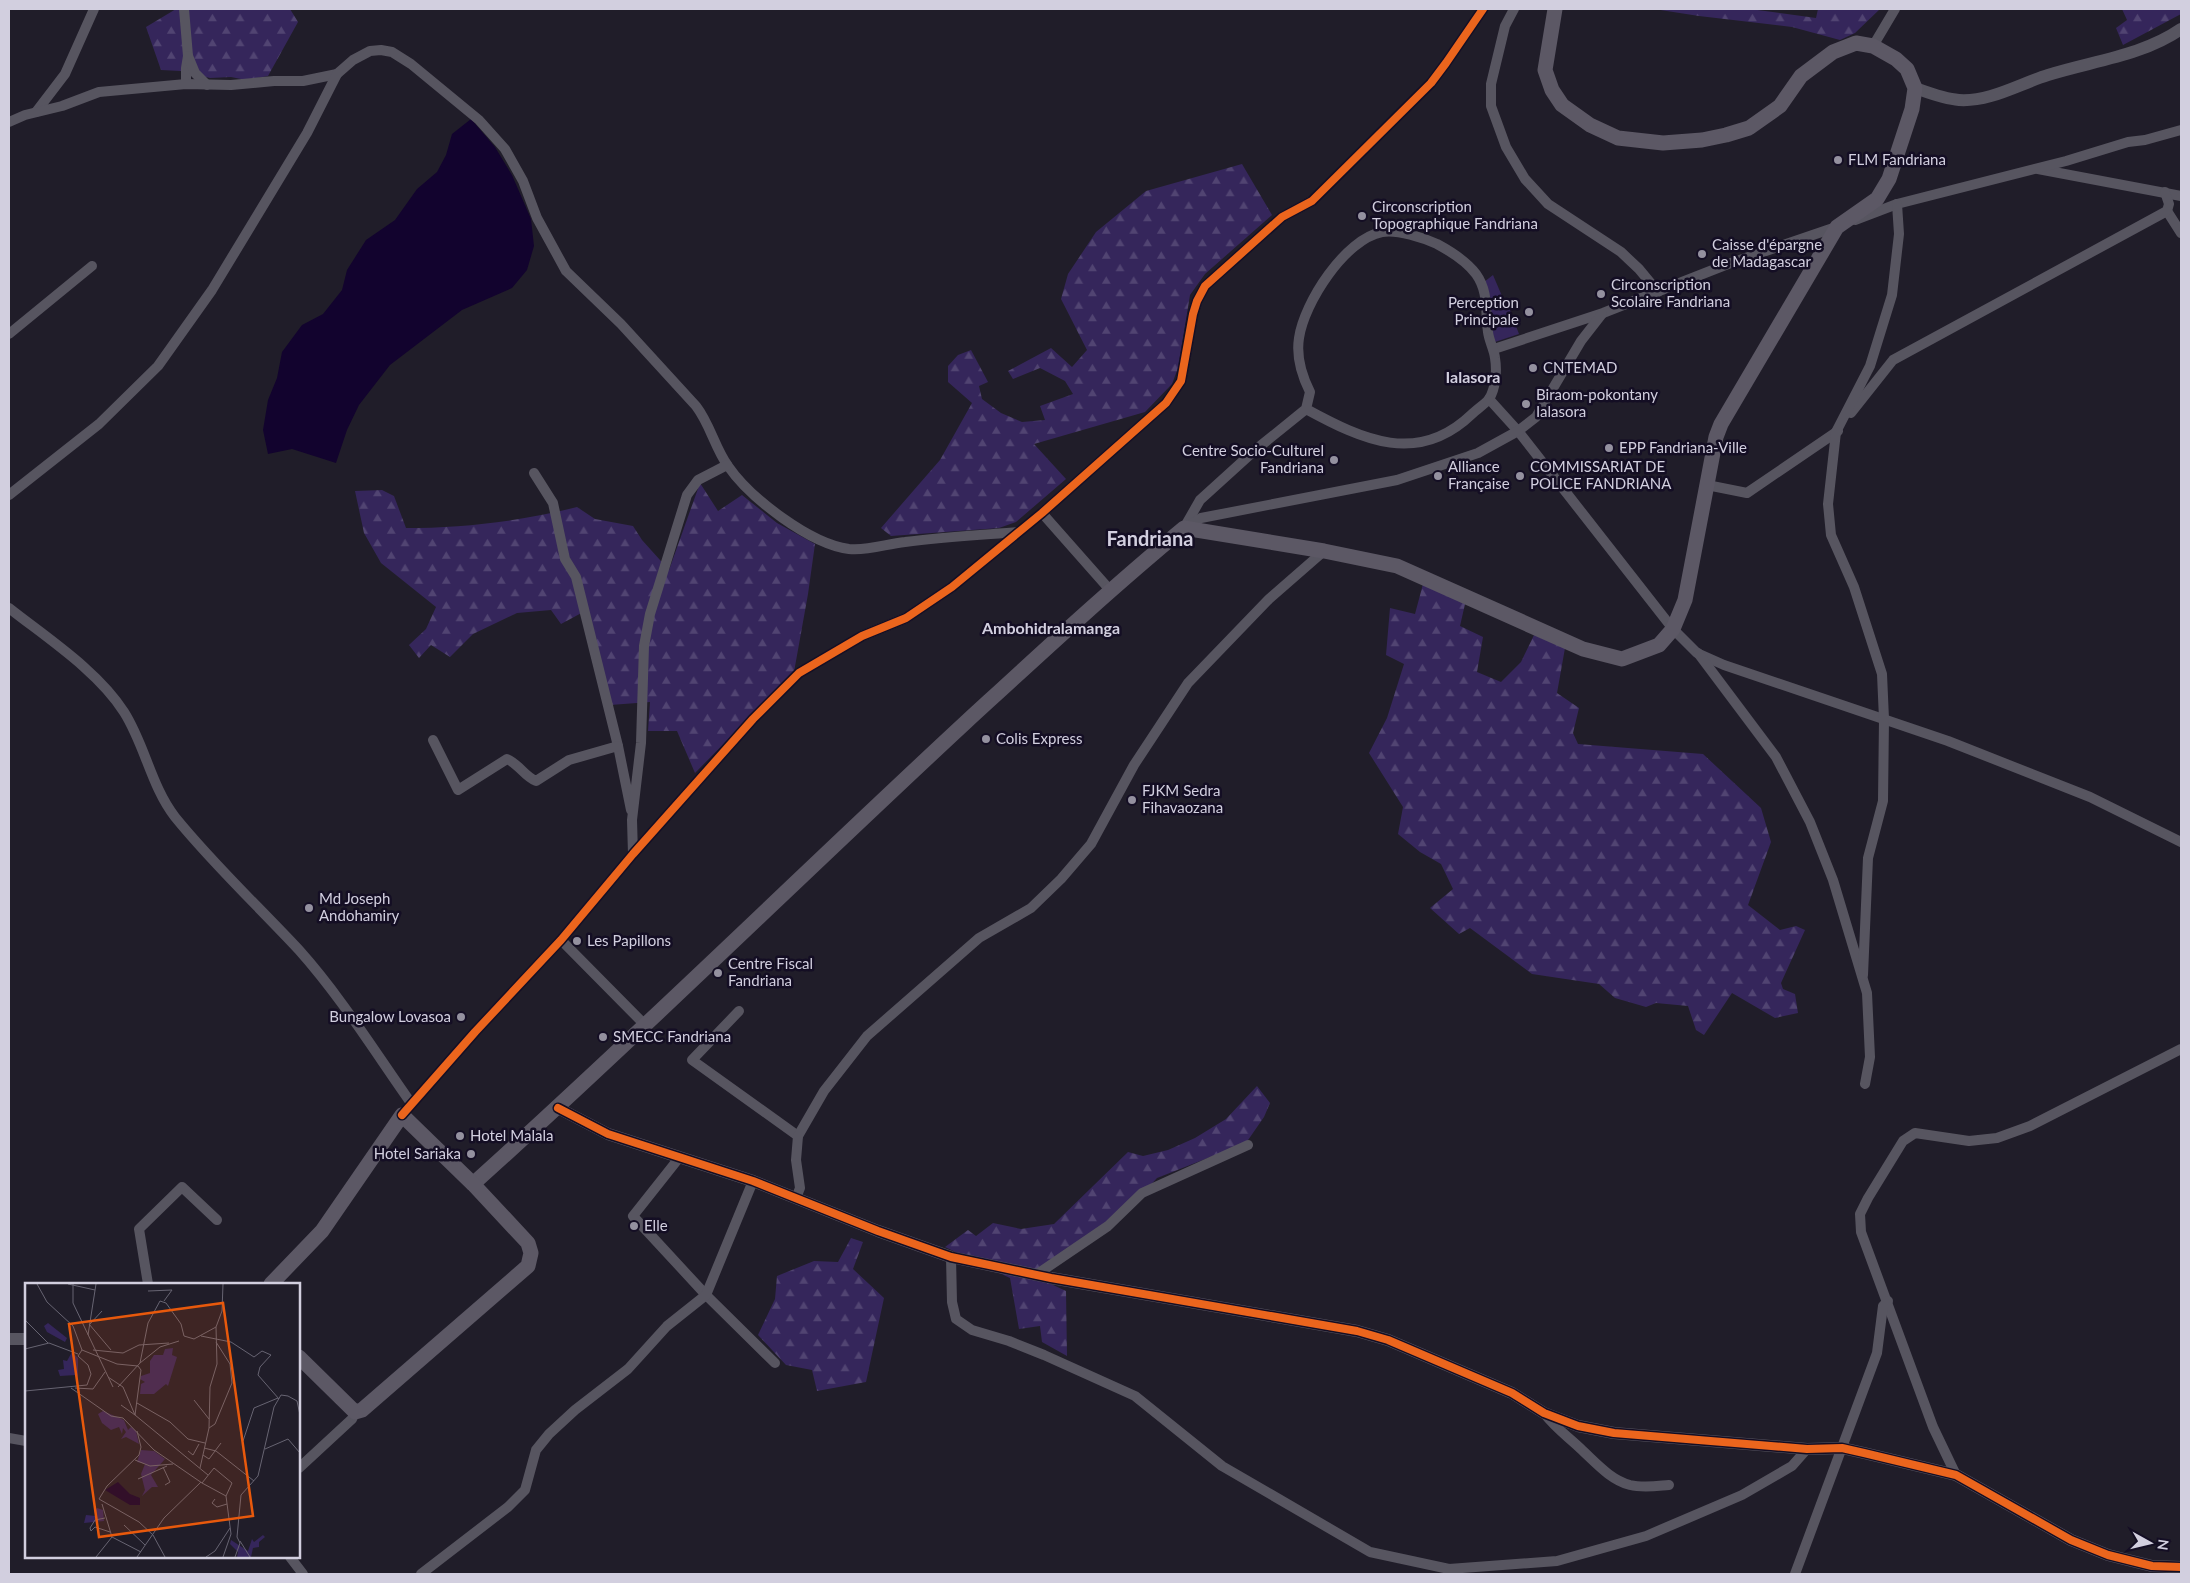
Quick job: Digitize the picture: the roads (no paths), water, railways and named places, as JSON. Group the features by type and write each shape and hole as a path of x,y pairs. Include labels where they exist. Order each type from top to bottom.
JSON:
{"main road":[{"path":"474,1184 646,1026 824,854 1110,590 1184,528 1324,550 1397,566 1583,649 1622,659 1659,645 1673,630 1685,600 1716,437 1721,424 1837,226 1877,199 1889,179 1912,109 1915,88 1907,69 1896,59 1872,46 1856,43 1833,52 1802,76 1780,106 1749,128 1702,140 1663,143 1618,138 1590,126 1562,105 1552,90 1545,70 1555,9"},
{"path":"272,1283 322,1231 407,1109 528,1243 531,1253 528,1266 362,1410 355,1412 300,1358"}],"street":[{"path":"36,112 65,74 94,9"},
{"path":"184,9 188,56 186,84"},
{"path":"9,608 54,643 99,682 123,710 137,736 163,800 177,819 238,887 300,951 340,1002 407,1109 561,940 633,854 753,719 799,673 862,636 906,618 952,587 1042,513 1136,431 1166,402 1181,381 1193,314 1205,286 1282,217 1312,201 1424,90 1446,63 1483,9"},
{"path":"1514,9 1505,26 1491,84 1491,106 1506,147 1525,178 1548,204 1621,252 1639,269 1658,292"},
{"path":"1872,46 1895,9"},
{"path":"1915,88 1934,95 1960,100 1987,97 2047,75 2137,51 2168,38 2181,29"},
{"path":"9,496 99,424 158,366 181,337 212,290 307,133 337,74 352,60 370,51 381,50 392,52 411,64 479,120 505,149 523,181 537,218 566,271 622,324 696,406 706,419 727,465 742,483 777,514 835,546 864,549 905,542 1019,532"},
{"path":"188,56 195,72 207,85"},
{"path":"9,122 36,112 62,106 99,92 186,84 231,85 274,81 303,81 337,74"},
{"path":"1494,349 1603,313 1728,264 1897,204 2099,152 2128,142 2144,140 2181,130"},
{"path":"2034,169 2181,196"},
{"path":"1707,485 1746,493 1836,432 1893,360 2167,211 2169,204 2165,192"},
{"path":"1863,974 1868,858 1883,801 1884,719 1882,674 1854,587 1831,535 1828,504 1836,432 1870,366 1892,295 1899,234 1897,204"},
{"path":"2167,211 2181,233"},
{"path":"1184,528 1200,500 1254,451 1306,409 1310,392 1301,374 1299,338 1311,304 1331,271 1357,244 1383,232 1420,236 1449,250 1476,274 1488,307 1488,333 1494,349 1496,364 1494,385 1489,398 1469,417 1440,438 1413,444 1368,438 1345,430 1306,409"},
{"path":"9,334 92,266"},
{"path":"1184,528 1201,518 1397,480 1478,453 1518,431 1536,417 1581,341 1603,313"},
{"path":"1489,398 1518,431 1673,630 1698,653 1781,765 1810,822 1863,974 1867,993 1870,1057 1865,1084"},
{"path":"633,854 632,820 640,743 644,646 650,614 687,495 698,480 727,465"},
{"path":"534,473 553,503 565,559 576,577 618,746 632,820"},
{"path":"1042,513 1110,590"},
{"path":"796,1198 800,1188 796,1160 798,1136 824,1091 867,1036 979,938 1031,908 1061,879 1091,844 1134,765 1188,683 1269,599 1324,550"},
{"path":"1698,653 1724,665 1948,741 2090,797 2181,842"},
{"path":"433,740 458,790 507,759 514,762 527,777 536,781 569,760 618,746"},
{"path":"561,940 646,1026"},
{"path":"739,1011 692,1060 798,1136"},
{"path":"1956,1475 1933,1427 1861,1232 1860,1214 1903,1141 1915,1133 1969,1141 1997,1138 2030,1126 2181,1049"},
{"path":"558,1108 608,1134 753,1181 951,1257 1036,1275 1357,1331 1388,1340 1512,1393 1544,1413 1578,1426 1614,1434 1807,1449 1842,1448 1956,1475 2071,1540 2108,1555 2152,1566 2181,1567"},
{"path":"1036,1275 1108,1226 1142,1193 1248,1145"},
{"path":"679,1158 633,1216 706,1295 775,1363"},
{"path":"421,1574 508,1507 525,1490 536,1450 549,1434 575,1410 628,1369 667,1326 706,1295 753,1181"},
{"path":"148,1283 139,1229 182,1187 216,1220"},
{"path":"951,1257 952,1302 956,1319 972,1330 1044,1355 1135,1396 1222,1466 1370,1552 1449,1568 1557,1561 1646,1536 1742,1495 1792,1466 1807,1449"},
{"path":"1796,1574 1877,1352 1883,1306 1888,1301"},
{"path":"9,1339 25,1339"},
{"path":"300,1467 352,1419 355,1412"},
{"path":"1544,1413 1556,1429 1583,1450 1598,1467 1620,1480 1627,1484 1641,1487 1669,1485"},
{"path":"9,1438 25,1440"},
{"path":"291,1558 303,1574"}],"place":[{"name":"FLM Fandriana","path":"1838,160"},
{"name":"Circonscription Topographique Fandriana","path":"1362,216"},
{"name":"Caisse d'épargne de Madagascar","path":"1702,254"},
{"name":"Circonscription Scolaire Fandriana","path":"1601,294"},
{"name":"Perception Principale","path":"1529,312"},
{"name":"CNTEMAD","path":"1533,368"},
{"name":"Biraom-pokontany Ialasora","path":"1526,404"},
{"name":"EPP Fandriana-Ville","path":"1609,448"},
{"name":"Centre Socio-Culturel Fandriana","path":"1334,460"},
{"name":"Alliance Française","path":"1438,476"},
{"name":"COMMISSARIAT DE POLICE FANDRIANA","path":"1520,476"},
{"name":"Colis Express","path":"986,739"},
{"name":"FJKM Sedra Fihavaozana","path":"1132,800"},
{"name":"Md Joseph Andohamiry","path":"309,908"},
{"name":"Les Papillons","path":"577,941"},
{"name":"Centre Fiscal Fandriana","path":"718,973"},
{"name":"Bungalow Lovasoa","path":"461,1017"},
{"name":"SMECC Fandriana","path":"603,1037"},
{"name":"Hotel Malala","path":"460,1136"},
{"name":"Hotel Sariaka","path":"471,1154"},
{"name":"Elle","path":"634,1226"}],"district":[{"name":"Ialasora","path":"1473,377"},
{"name":"Fandriana","path":"1150,539"},
{"name":"Ambohidralamanga","path":"1051,628"}]}
